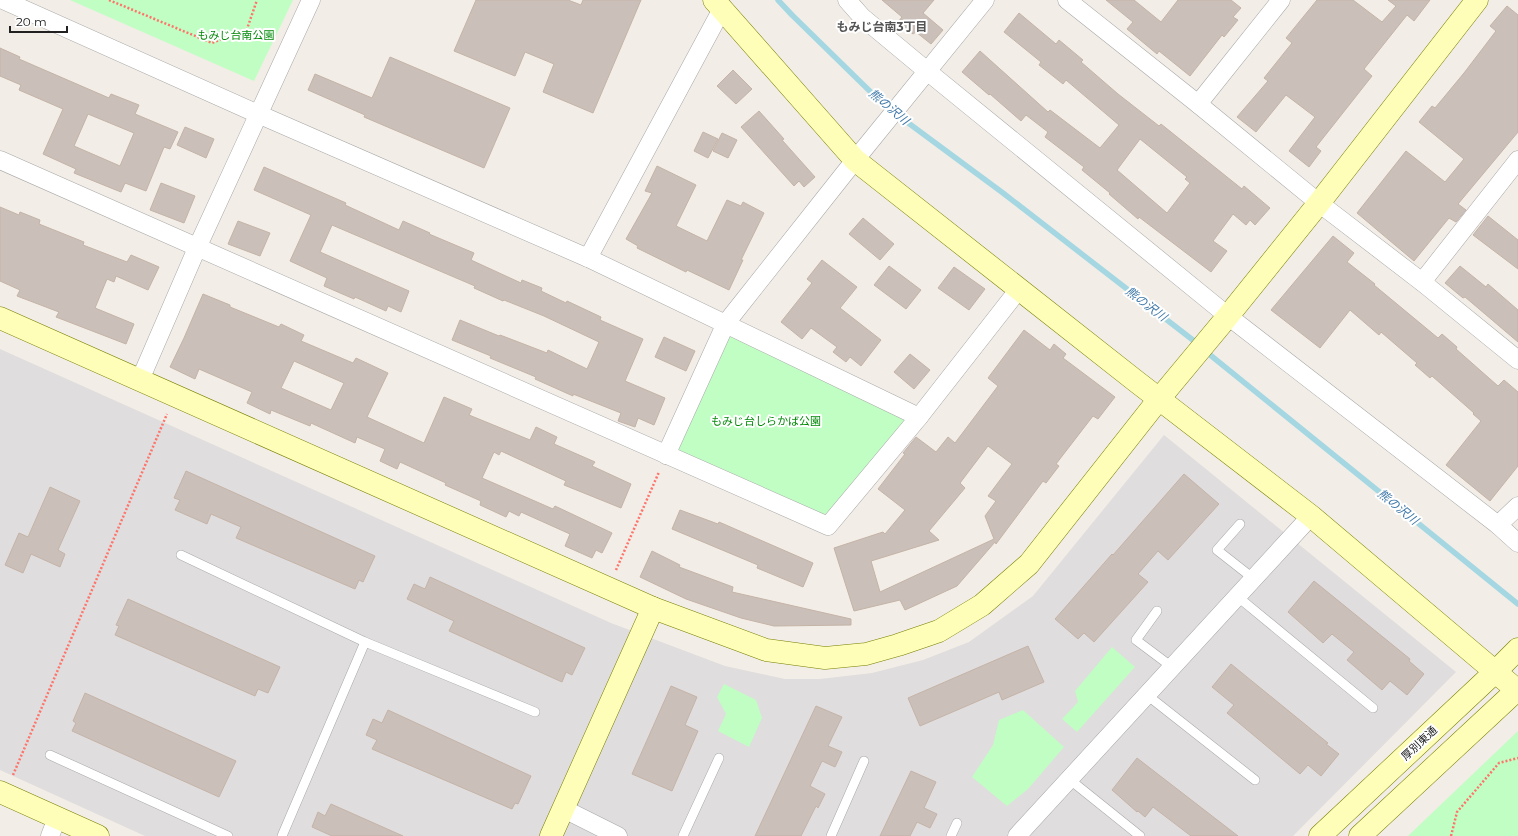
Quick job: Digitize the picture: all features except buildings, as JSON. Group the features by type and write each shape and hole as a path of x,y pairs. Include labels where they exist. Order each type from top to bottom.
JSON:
{"street":[{"path":"3,0 258,114 588,258 919,417"},
{"path":"140,380 196,248 311,0"},
{"path":"847,0 862,17 927,71 1228,316 1498,525 1518,543"},
{"path":"666,455 726,323 869,142 985,0"},
{"path":"1067,0 1319,203 1422,282 1518,360"},
{"path":"1198,104 1281,0"},
{"path":"0,318 652,608 766,650 825,658 866,654 898,645 939,630 982,604 1029,564 1159,399 1319,203 1478,0"},
{"path":"588,258 718,5 855,160 1159,399 1311,516 1518,690 1360,836"},
{"path":"0,160 196,248 828,526 919,417 1019,289"},
{"path":"1422,282 1512,179 1518,160"},
{"path":"1498,525 1518,506"},
{"path":"1017,836 1311,516"},
{"path":"551,836 652,608"},
{"name":"厚別東通","path":"1320,836 1518,649"},
{"path":"5,786 54,827 98,836"},
{"path":"564,809 618,836"}],"lane":[{"path":"1240,524 1217,550 1254,578"},
{"path":"181,555 365,642 535,712"},
{"path":"1238,596 1373,708"},
{"path":"1157,611 1136,640 1172,667"},
{"path":"282,836 365,642"},
{"path":"1147,695 1255,780"},
{"path":"50,755 228,836"},
{"path":"683,836 719,758"},
{"path":"831,836 864,760"},
{"path":"1069,779 1140,836"},
{"path":"951,836 956,823"}],"path":[{"path":"109,0 212,43 247,29 257,0"},
{"path":"5,786 174,396"},
{"path":"608,588 666,455"},
{"path":"1451,836 1457,812 1499,763 1518,758"}],"shaded area":[{"path":"0,349 611,623 725,666 785,679 820,679 872,673 923,660 969,642 1033,596 1164,435 1456,672 1293,836 145,836 0,770"}],"green space":[{"name":"もみじ台南公園","path":"70,0 293,0 254,81"},
{"name":"もみじ台しらかば公園","path":"726,323 919,417 828,526 666,455"},
{"path":"1112,647 1135,667 1077,732 1062,719 1078,702 1075,691"},
{"path":"724,684 756,700 762,718 749,747 718,731 726,714 717,697"},
{"path":"1023,710 1064,747 1028,789 1007,806 972,777 993,745 999,720"},
{"path":"1518,731 1518,836 1408,836"}],"waterway":[{"name":"熊の沢川","path":"778,0 884,105 1003,193 1198,344"},
{"name":"熊の沢川","path":"1204,350 1518,604"}],"district":[{"name":"もみじ台南3丁目","path":"882,27"}]}
